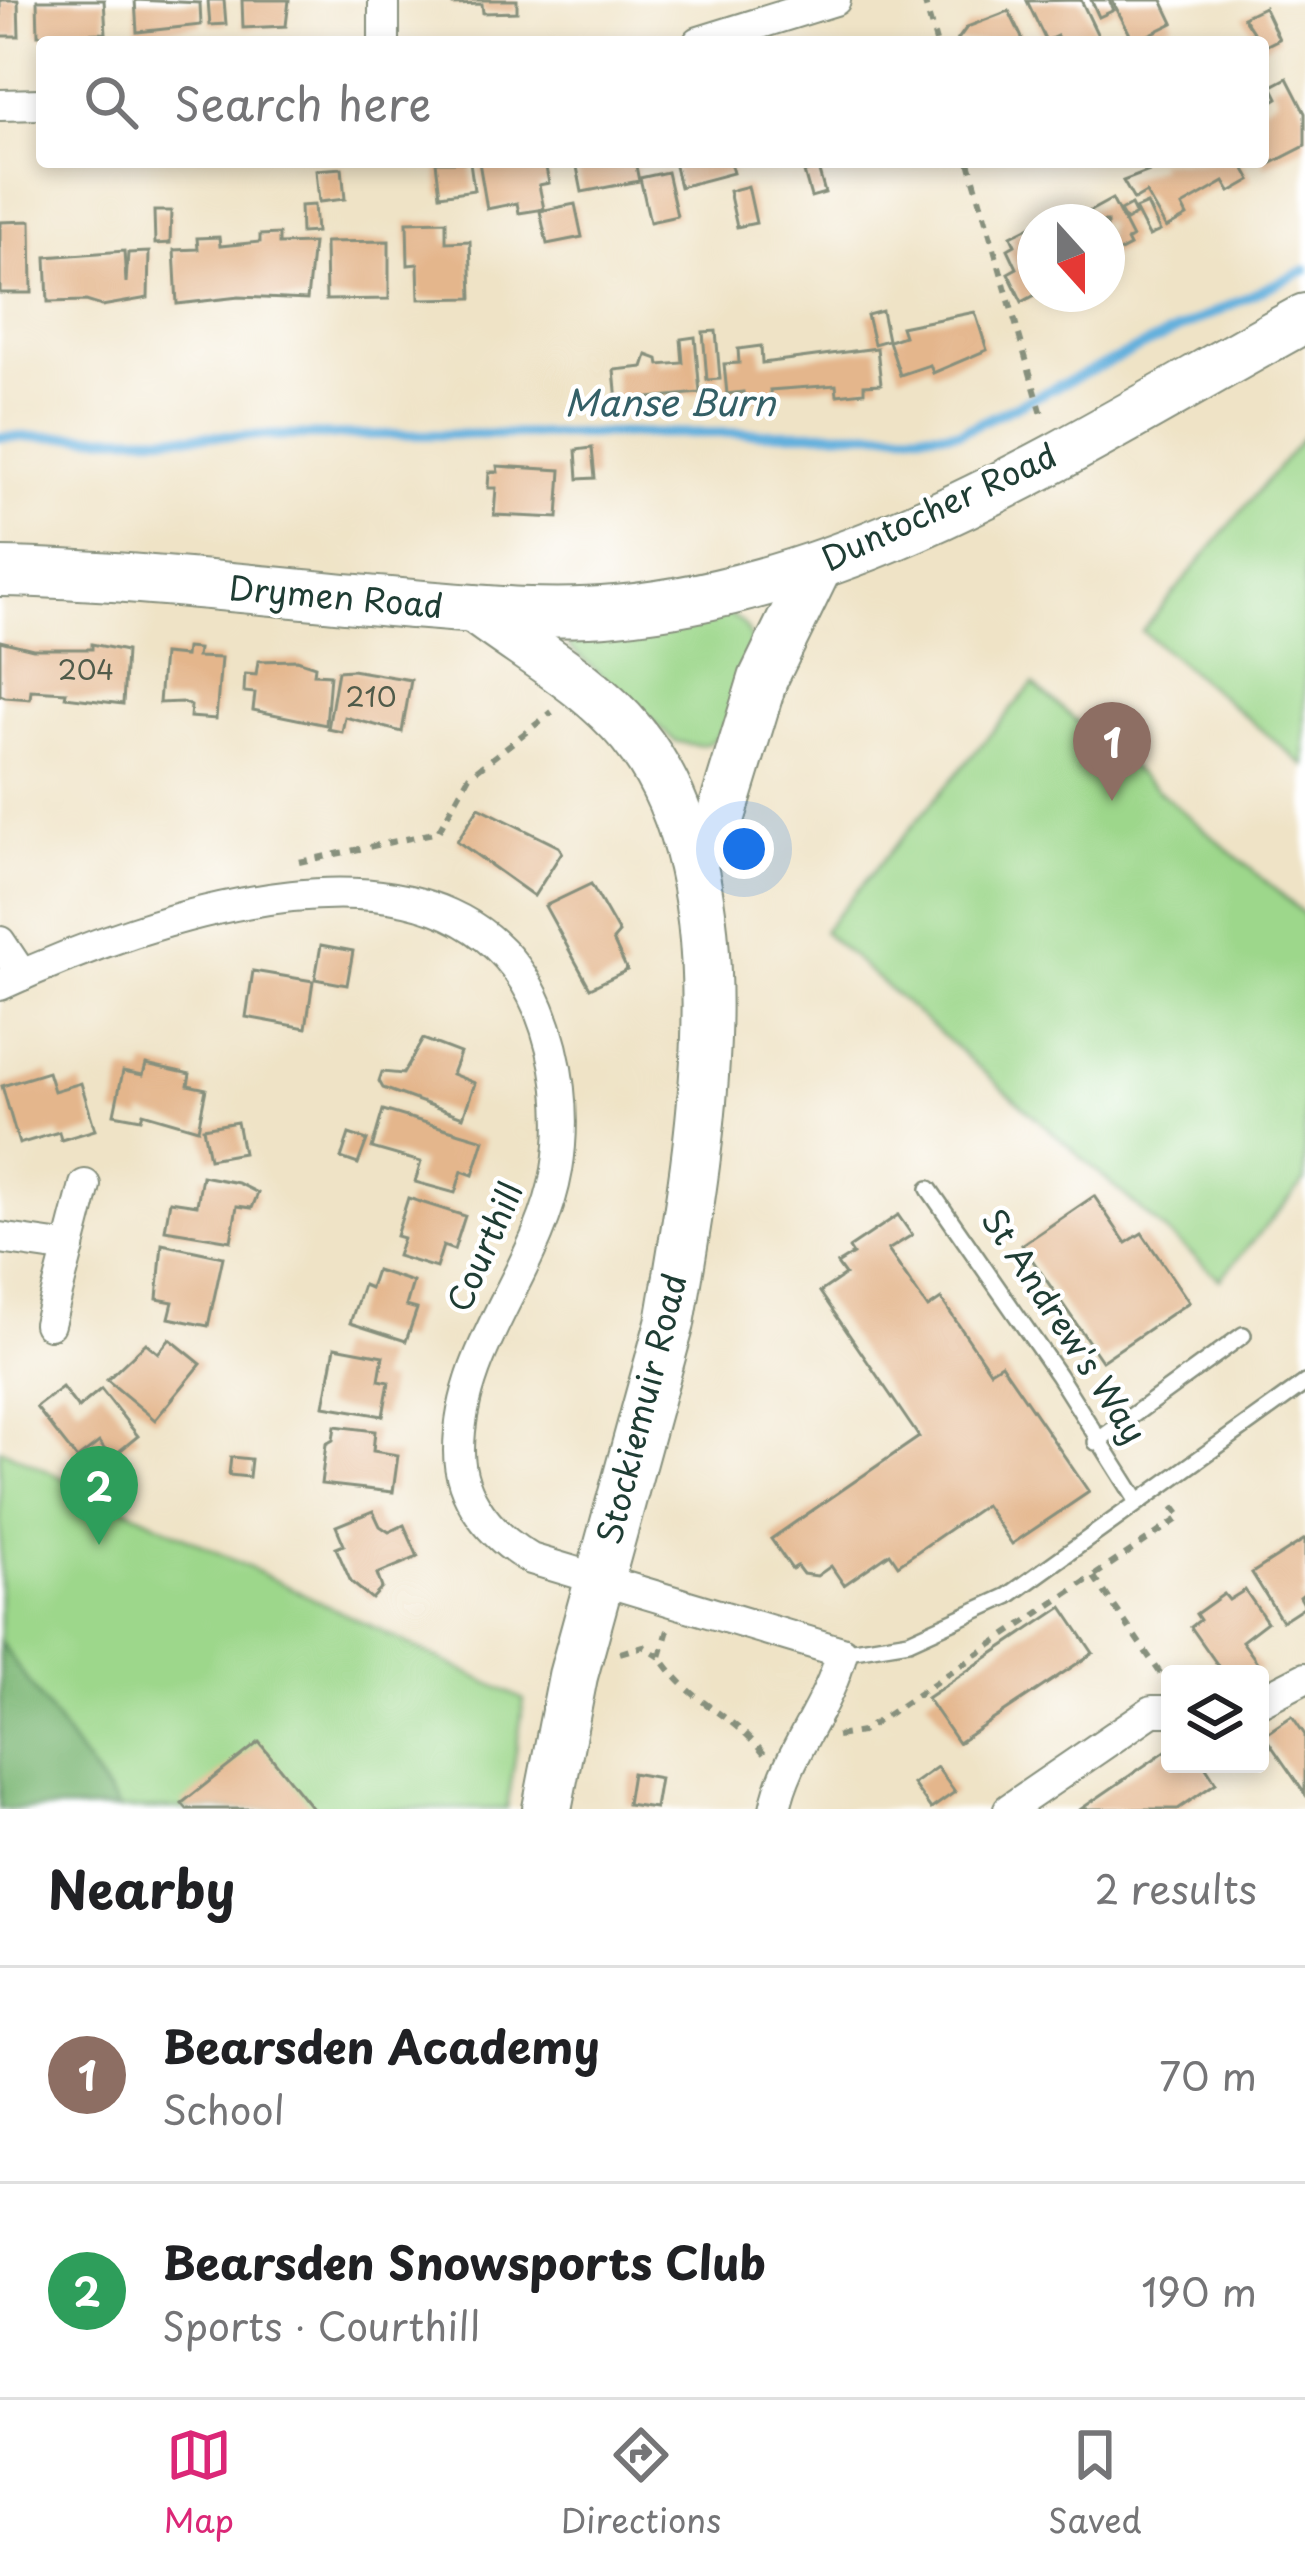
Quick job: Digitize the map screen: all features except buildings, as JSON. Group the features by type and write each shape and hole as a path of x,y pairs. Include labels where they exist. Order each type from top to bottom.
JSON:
{"main road":[{"name":"Duntocher Road","path":"475,609 614,610 716,596 818,566 902,532 1305,318"},
{"path":"693,860 719,823 764,680 818,566"},
{"name":"Drymen Road","path":"0,572 475,609 586,688 622,722 661,778 693,860"},
{"name":"Stockiemuir Road","path":"548,1809 554,1758 670,1323 688,1199 703,1038 701,917 693,860"}],"street":[{"path":"384,0 384,36"},
{"path":"718,36 835,0"},
{"path":"0,105 36,104"},
{"name":"Courthill","path":"0,942 11,980 105,940 285,897 347,891 399,896 447,911 484,935 531,991 557,1066 556,1171 539,1228 482,1342 462,1409 459,1456 480,1516 508,1546 598,1583"},
{"path":"50,1324 85,1184"},
{"path":"0,1238 69,1248"},
{"path":"598,1583 842,1652 824,1709 782,1774 775,1809"},
{"path":"1269,1696 1305,1678"},
{"path":"1009,1809 1152,1711 1161,1711"}],"lane":[{"name":"St Andrew's Way","path":"929,1189 1058,1375 1138,1502"},
{"path":"1096,1442 1243,1335"},
{"path":"842,1652 910,1641 1008,1596 1305,1383"}],"path":[{"path":"924,0 934,36"},
{"path":"971,168 1042,418"},
{"path":"285,897 280,866 437,832 469,776 518,736"},
{"path":"862,1732 1181,1517"},
{"path":"1094,1577 1161,1675"},
{"path":"660,1657 668,1630"},
{"path":"612,1663 621,1652 643,1646 660,1657 682,1690 739,1724 782,1774"}],"green space":[{"path":"1305,435 1305,766 1142,631"},
{"path":"727,613 746,628 751,651 726,725 713,741 704,744 675,741 569,647 575,633"},
{"path":"1033,684 1305,915 1305,1181 1220,1279 823,931"},
{"path":"0,1448 524,1700 507,1809 119,1809 0,1642"},
{"path":"0,1642 119,1809 0,1809"}],"waterway":[{"name":"Manse Burn","path":"0,437 960,432 1305,270"}],"place":[{"name":"Bearsden Academy","path":"1112,801"},
{"name":"Bearsden Snowsports Club","path":"99,1545"}]}
